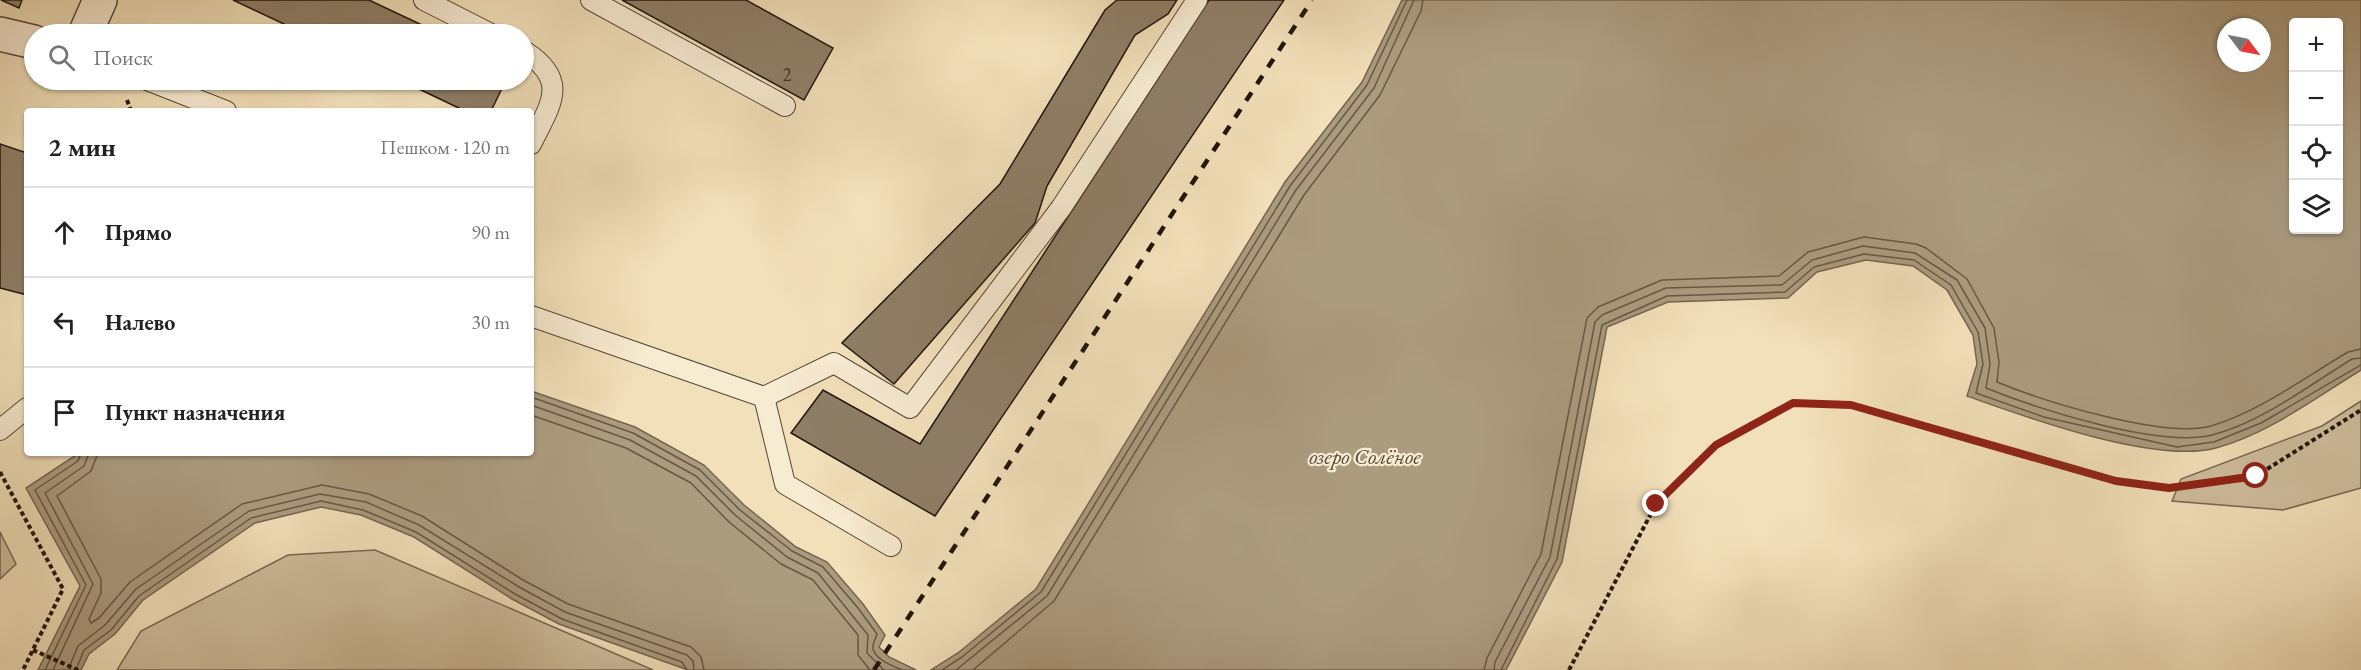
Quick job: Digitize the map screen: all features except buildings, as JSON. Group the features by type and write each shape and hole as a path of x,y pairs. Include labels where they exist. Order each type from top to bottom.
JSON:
{"street":[{"path":"89,24 100,0"},
{"path":"0,34 24,40"}],"lane":[{"path":"424,0 471,24"},
{"path":"591,0 785,106"},
{"path":"534,317 764,398 834,363 910,408 1061,208 1197,0"},
{"path":"534,58 544,65 553,83 550,106 534,138"},
{"path":"172,90 218,108"},
{"path":"764,398 785,484 891,546"},
{"path":"0,430 24,410"}],"path":[{"path":"1569,670 1656,504 1716,445 1793,403 1851,405 2116,481 2169,488 2256,476 2361,410"},
{"path":"0,472 63,589 23,670"},
{"path":"33,650 78,670"}],"shaded area":[{"path":"2361,401 2361,488 2283,510 2172,501 2181,479 2322,426"},
{"path":"0,532 16,564 0,579"},
{"path":"375,550 653,670 117,670 141,631 288,555"}],"water":[{"name":"озеро Солёное","path":"1402,0 2361,0 2361,370 2273,425 2216,448 2190,451 2160,450 2126,444 2023,416 1967,396 1977,364 1973,335 1947,290 1913,266 1866,260 1817,272 1788,298 1668,302 1607,327 1562,562 1506,670 931,670 958,653 1036,589 1285,182 1362,82"},
{"path":"534,392 635,427 704,465 744,505 796,547 827,562 863,604 885,635 879,647 889,657 916,670 688,670 559,624 512,599 414,537 361,515 321,507 255,523 143,600 115,634 89,654 81,670 38,670 80,586 26,488 74,456 534,456"}],"railway":[{"path":"874,670 1312,0"}],"route":[{"path":"1656,504 1716,445 1793,403 1851,405 1917,422 2116,481 2169,488 2256,476"}]}
